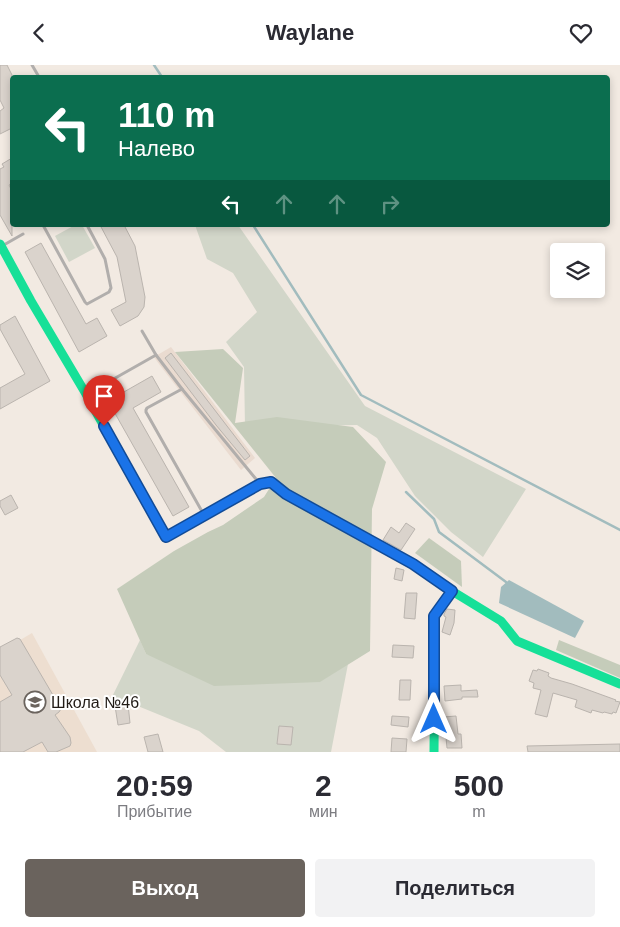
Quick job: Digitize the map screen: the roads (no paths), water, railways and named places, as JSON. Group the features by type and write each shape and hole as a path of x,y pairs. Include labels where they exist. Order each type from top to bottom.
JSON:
{"street":[{"path":"1,245 166,537"},
{"path":"260,484 271,482 286,494 413,564 501,621 517,641 620,684"},
{"path":"434,752 434,616 452,591"}],"lane":[{"path":"44,227 85,302 88,304 109,292 111,288 105,259 88,227"},
{"path":"1,245 23,234"},
{"path":"142,331 156,355 182,389 260,484 166,537"},
{"path":"86,394 156,355"},
{"path":"182,389 148,407 146,411 204,515"}],"water":[{"path":"509,580 584,621 575,638 499,603 501,587"}],"waterway":[{"path":"154,65 161,75"},
{"path":"254,227 361,395 620,530"},
{"path":"406,492 434,519 439,532 506,582"}],"place":[{"name":"Школа №46","path":"35,702"}]}
